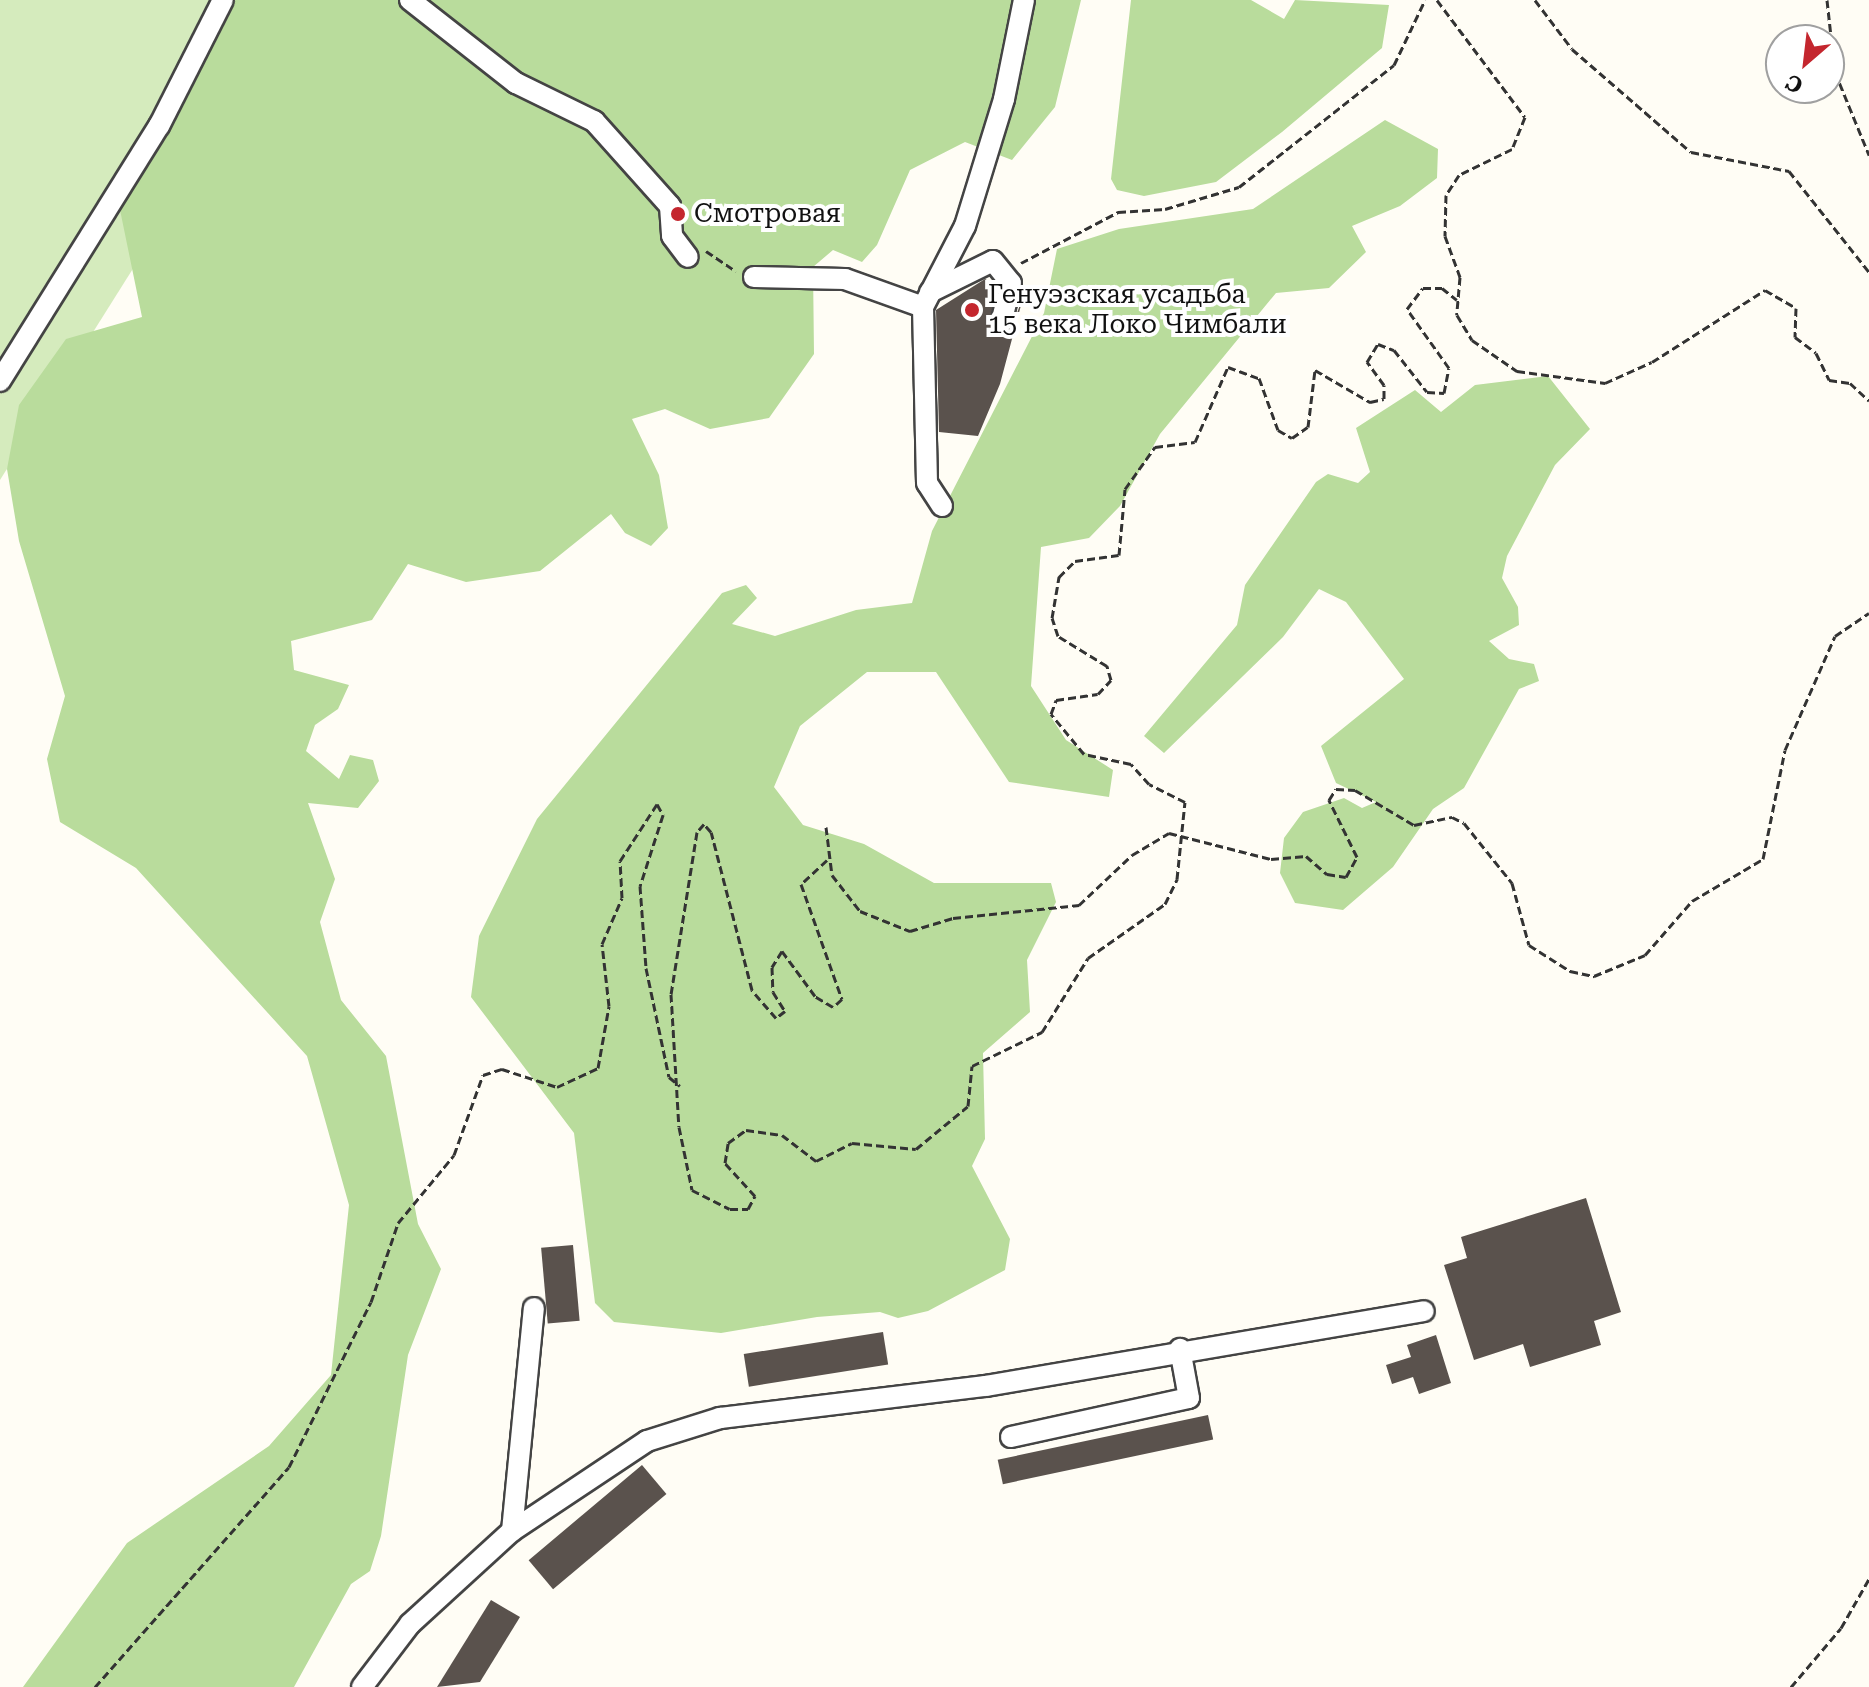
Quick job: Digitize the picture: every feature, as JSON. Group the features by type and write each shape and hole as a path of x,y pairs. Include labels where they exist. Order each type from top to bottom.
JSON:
{"street":[{"path":"0,381 159,126 223,0"},
{"path":"410,0 516,83 594,121 670,206 672,236 688,257"},
{"path":"942,506 927,483 927,299 965,226 1004,99 1024,0"},
{"path":"965,226 984,261 1006,270 1010,295 1003,316"},
{"path":"754,277 845,279 927,299 984,261"},
{"path":"512,1531 534,1308"},
{"path":"362,1687 410,1624 512,1531 647,1441 720,1418 986,1386 1180,1349 1424,1311"},
{"path":"1011,1437 1189,1398 1180,1349"}],"path":[{"path":"1006,270 1118,212 1165,209 1239,187 1394,65 1425,0"},
{"path":"1437,0 1525,117 1512,149 1459,175 1446,195 1445,236 1460,277 1457,300 1461,328 1517,371 1605,383 1652,362 1765,290 1796,308 1795,337 1816,353 1829,380 1850,383 1869,401"},
{"path":"1535,0 1572,49 1691,152 1789,171 1869,272"},
{"path":"1827,0 1835,72 1869,155"},
{"path":"688,257 712,249 728,269 754,277"},
{"path":"827,860 801,884 842,999 833,1007 815,996 782,951 772,967 773,992 785,1011 776,1018 752,990 715,840 700,825 671,994 680,1086 680,1136 692,1190 730,1209 748,1209 755,1196 725,1163 728,1143 746,1130 782,1135 816,1161 852,1143 916,1149 968,1106 972,1066 1042,1032 1088,958 1165,904 1177,879 1179,833 1185,802 1149,784 1131,764 1084,754 1051,714 1056,700 1098,694 1111,680 1107,666 1058,636 1052,618 1059,577 1075,561 1119,555 1125,489 1155,447 1195,442 1228,367 1259,378 1278,430 1292,438 1308,427 1315,370 1370,402 1384,399 1384,385 1367,362 1378,344 1394,350 1427,392 1444,393 1449,368 1407,309 1423,288 1442,288 1457,300"},
{"path":"826,827 827,860 860,911 910,931 953,918 1079,905 1132,855 1179,833 1271,859 1306,856 1337,878 1354,870 1357,857 1329,800 1336,789 1355,790 1414,825 1452,817 1479,838 1512,883 1529,945 1570,971 1594,976 1645,955 1692,901 1763,859 1785,750 1835,636 1869,613"},
{"path":"95,1687 289,1467 371,1302 398,1223 454,1155 483,1075 502,1069 557,1087 598,1068 609,1006 600,954 622,898 620,861 657,804 663,815 640,886 646,979 669,1077 680,1086"},
{"path":"1791,1687 1841,1628 1869,1579"}],"green space":[{"path":"0,0 302,0 0,480"},
{"path":"235,0 1081,0 1055,107 1012,160 965,142 910,170 877,245 862,262 833,250 813,267 814,354 769,418 710,429 665,409 632,419 659,475 668,528 651,546 625,533 611,514 540,571 466,582 408,564 372,620 291,641 294,670 349,685 338,709 315,725 306,751 339,779 350,755 373,760 379,781 358,808 308,803 335,879 320,922 341,1000 386,1056 418,1224 441,1269 408,1355 381,1536 370,1571 351,1584 294,1687 23,1687 127,1543 269,1446 331,1375 349,1205 307,1056 136,868 60,822 47,759 65,696 19,541 7,469 19,405 66,339 142,317 119,205"},
{"path":"1131,0 1251,0 1284,19 1295,0 1389,5 1382,48 1282,132 1216,182 1144,196 1117,190 1111,179"},
{"path":"1385,120 1438,149 1437,178 1400,206 1352,226 1366,252 1329,288 1276,293 1160,434 1120,506 1089,538 1041,547 1031,686 1066,740 1113,770 1109,797 1009,782 936,672 867,672 800,726 774,787 803,825 864,844 934,883 1051,883 1056,902 1027,960 1030,1012 983,1053 985,1139 972,1166 1010,1239 1005,1270 928,1311 898,1318 880,1312 817,1317 721,1333 614,1322 595,1303 574,1133 471,997 479,936 537,819 722,593 746,585 757,598 732,624 775,636 856,610 912,603 932,531 1044,313 1057,249 1119,229 1253,209"},
{"path":"1548,376 1590,429 1555,465 1507,556 1502,578 1518,607 1519,625 1489,641 1509,659 1534,664 1539,681 1519,689 1464,788 1433,809 1393,867 1343,910 1295,903 1280,873 1284,838 1303,812 1344,798 1362,808 1376,802 1336,783 1321,746 1404,679 1346,602 1319,589 1283,637 1164,753 1144,736 1237,625 1245,585 1316,482 1328,474 1358,483 1370,472 1356,428 1415,390 1441,412 1475,385"}],"building":[{"name":"Генуэзская усадьба 15 века Локо Чимбали","path":"985,279 997,286 990,319 999,328 1013,324 1024,294 1000,384 978,436 939,432 936,310"},
{"path":"1586,1198 1621,1312 1594,1321 1601,1345 1530,1367 1523,1344 1474,1360 1444,1265 1467,1258 1461,1237"},
{"path":"573,1245 580,1321 548,1323 541,1248"},
{"path":"883,1332 888,1365 749,1387 744,1354"},
{"path":"1436,1335 1451,1383 1419,1394 1413,1377 1392,1384 1386,1365 1411,1357 1407,1345"},
{"path":"1208,1415 1213,1439 1003,1484 998,1460"},
{"path":"642,1465 666,1494 553,1589 529,1560"},
{"path":"491,1600 520,1617 480,1682 437,1687"}],"place":[{"name":"Смотровая","path":"678,214"},
{"name":"Генуэзская усадьба 15 века Локо Чимбали","path":"972,310"}]}
